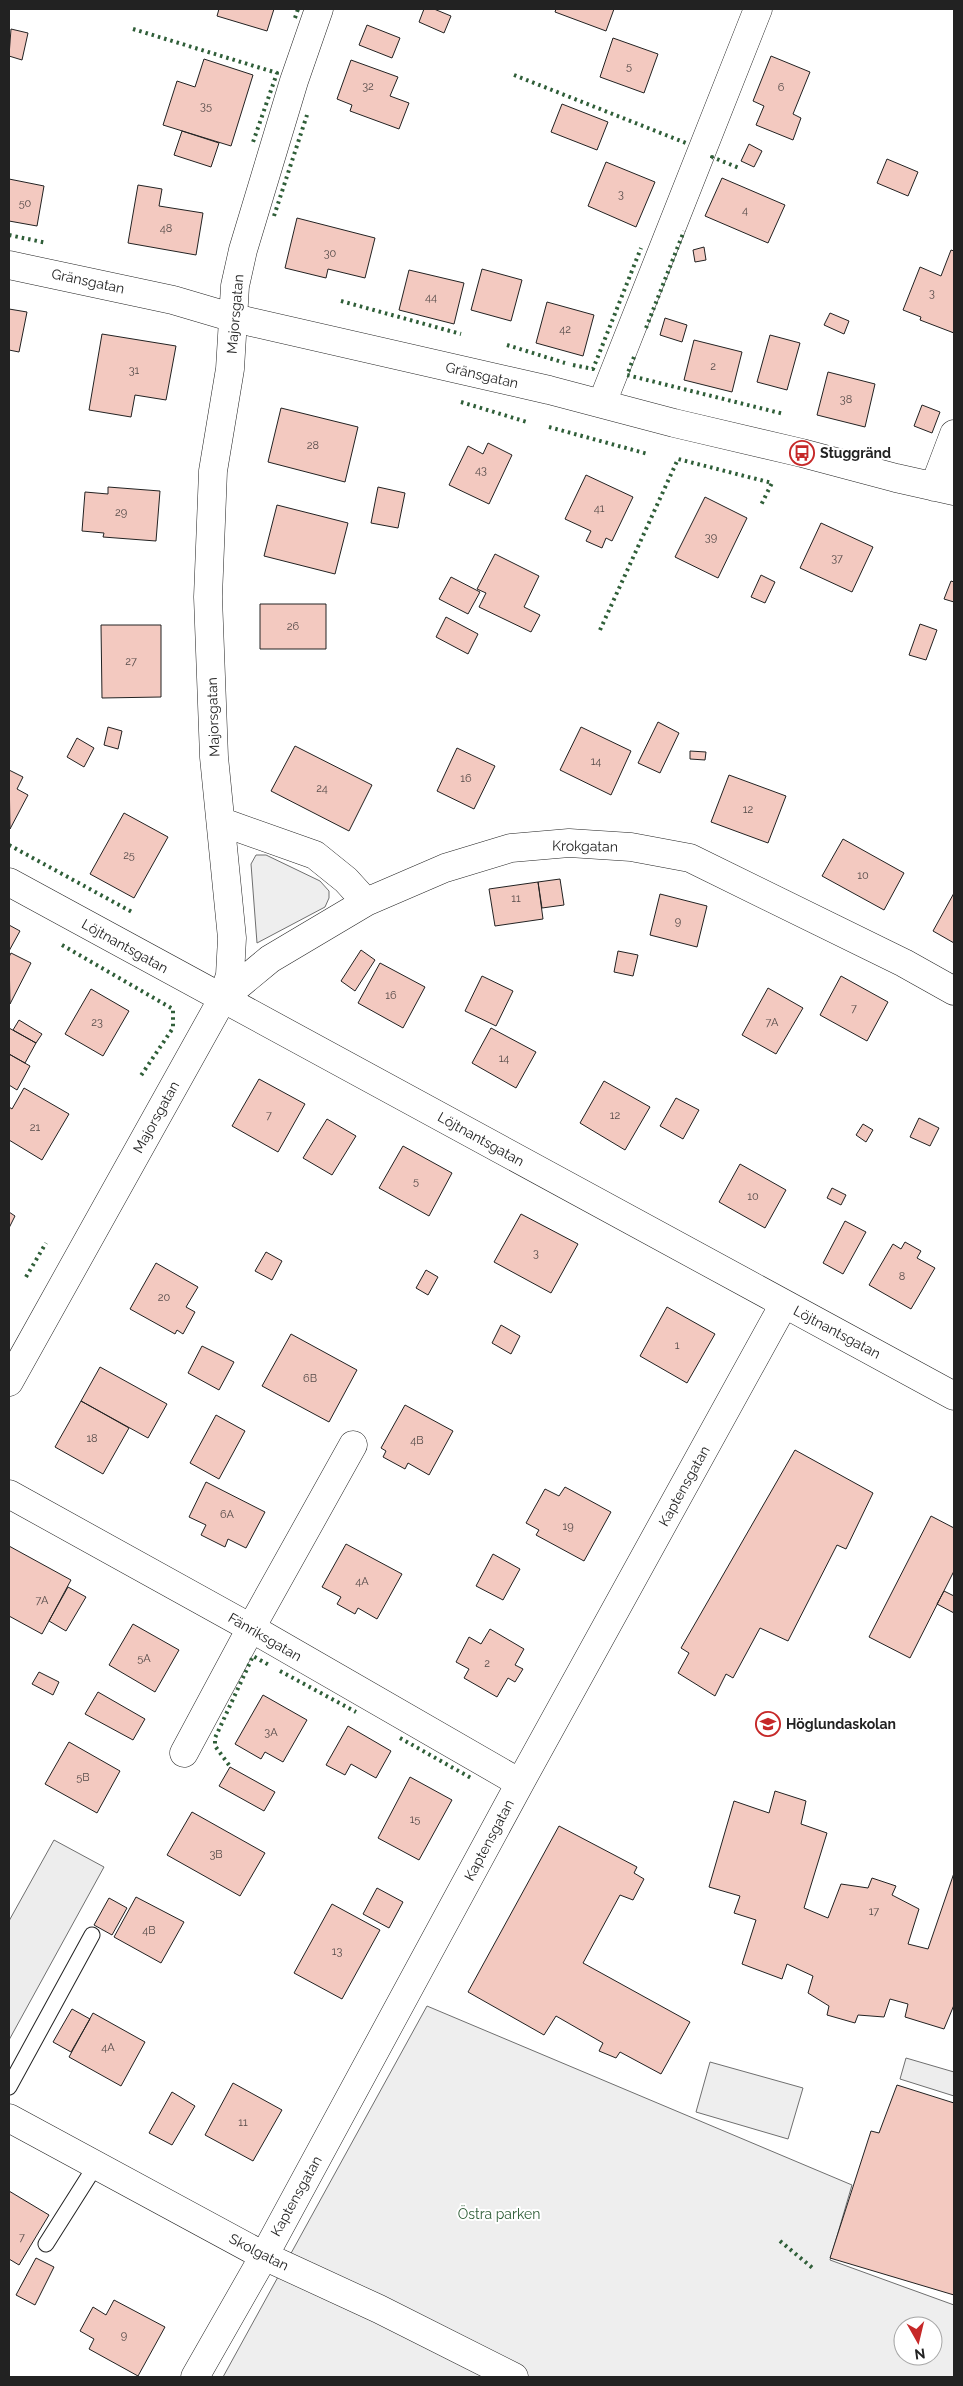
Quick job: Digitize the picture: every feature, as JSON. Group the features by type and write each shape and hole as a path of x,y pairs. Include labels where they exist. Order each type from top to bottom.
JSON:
{"street":[{"name":"Majorsgatan","path":"9,1382 223,998 230,975 232,938 222,822 216,790 208,597 213,470 230,369 235,286 243,250 294,81 319,9"},
{"path":"602,403 758,9"},
{"name":"Gränsgatan","path":"9,265 173,300 234,318 602,403 944,489"},
{"path":"944,489 954,434"},
{"path":"222,822 315,855 346,880 366,902"},
{"name":"Krokgatan","path":"223,998 270,959 366,902 445,868 511,848 569,843 631,847 690,858 904,963 954,991"},
{"name":"Löjtnantsgatan","path":"9,882 954,1396"},
{"name":"Kaptensgatan","path":"195,2377 264,2256 520,1783 784,1304"},
{"path":"184,1753 251,1628 353,1446"},
{"name":"Fänriksgatan","path":"9,1494 251,1628 520,1783"},
{"name":"Skolgatan","path":"9,2118 264,2256 379,2309 514,2377"}],"lane":[{"path":"9,2087 92,1935"},
{"path":"46,2244 96,2165"}],"green space":[{"path":"256,855 266,855 320,881 329,891 329,898 325,907 257,943 251,864"},
{"name":"Östra parken","path":"427,2006 852,2185 830,2260 954,2305 954,2377 223,2377"},
{"path":"710,2062 803,2088 788,2139 696,2112"}],"shaded area":[{"path":"54,1840 104,1867 9,2040 9,1921"},
{"path":"906,2058 954,2072 954,2096 900,2079"}],"building":[{"path":"219,9 274,9 267,31 217,16"},
{"path":"424,9 434,9 451,16 444,33 419,22"},
{"path":"556,9 614,9 606,31 555,12"},
{"path":"367,25 400,38 392,58 359,45"},
{"path":"11,29 28,33 22,60 9,56"},
{"path":"613,38 658,54 644,93 600,77"},
{"path":"771,56 810,72 793,114 801,118 793,140 756,125 764,106 753,101"},
{"path":"204,59 253,75 231,146 163,125 177,81 195,87"},
{"path":"351,60 398,77 390,96 409,103 399,129 350,111 352,105 337,99"},
{"path":"562,104 608,122 597,150 551,132"},
{"path":"182,131 219,143 211,167 174,155"},
{"path":"749,144 762,151 754,167 741,161"},
{"path":"887,159 918,172 908,196 877,183"},
{"path":"606,162 655,182 636,227 588,206"},
{"path":"722,178 785,205 768,243 705,216"},
{"path":"9,179 44,186 37,226 9,221"},
{"path":"138,185 162,189 159,206 203,213 196,255 128,243"},
{"path":"297,218 375,238 365,278 328,269 326,278 285,268"},
{"path":"704,247 706,260 695,262 693,250"},
{"path":"951,250 954,251 954,333 920,320 921,317 903,310 920,267 941,276"},
{"path":"482,269 522,280 511,321 471,310"},
{"path":"409,270 464,283 454,324 399,310"},
{"path":"547,302 594,315 583,356 536,343"},
{"path":"9,309 27,312 19,352 9,350"},
{"path":"830,313 849,321 844,334 824,325"},
{"path":"665,318 687,325 682,342 660,335"},
{"path":"102,334 176,346 166,400 135,395 131,417 89,410"},
{"path":"770,335 800,343 787,390 757,382"},
{"path":"694,340 742,352 732,392 684,380"},
{"path":"828,372 875,384 865,427 817,415"},
{"path":"922,405 940,412 932,433 914,426"},
{"path":"281,408 358,427 345,482 268,462"},
{"path":"488,443 512,455 489,504 449,485 468,446 483,454"},
{"path":"586,475 633,497 612,541 606,538 602,548 586,541 591,531 565,519"},
{"path":"108,487 160,491 156,541 103,537 104,533 82,531 85,492 108,494"},
{"path":"378,487 405,493 398,528 371,523"},
{"path":"705,497 747,518 718,578 675,557"},
{"path":"277,505 348,523 335,574 264,556"},
{"path":"821,523 873,547 852,592 800,568"},
{"path":"495,554 539,576 524,607 540,615 531,632 479,607 486,593 477,589"},
{"path":"761,575 775,582 765,603 751,597"},
{"path":"451,577 480,592 468,614 439,599"},
{"path":"951,581 954,582 954,602 944,599"},
{"path":"260,604 326,604 326,649 260,649"},
{"path":"446,617 478,634 468,654 436,637"},
{"path":"920,624 937,630 926,660 909,655"},
{"path":"101,625 161,625 161,697 102,698"},
{"path":"658,722 679,733 660,773 638,763"},
{"path":"108,727 122,731 118,749 104,745"},
{"path":"581,727 631,751 611,795 560,770"},
{"path":"77,738 94,748 84,767 67,757"},
{"path":"295,746 372,785 349,831 271,791"},
{"path":"457,748 495,766 474,809 437,791"},
{"path":"690,751 706,752 705,760 690,759"},
{"path":"9,770 23,777 17,789 28,795 10,829"},
{"path":"729,775 786,796 768,843 711,822"},
{"path":"124,813 168,837 134,898 90,874"},
{"path":"843,839 904,873 884,910 822,876"},
{"path":"560,879 564,905 542,908 538,882"},
{"path":"538,882 543,919 495,926 489,889"},
{"path":"954,893 954,943 933,931"},
{"path":"660,894 707,906 697,947 650,935"},
{"path":"9,925 20,931 9,951"},
{"path":"361,950 375,960 355,991 341,981"},
{"path":"618,951 638,955 633,976 614,972"},
{"path":"11,953 31,963 10,1004 9,957"},
{"path":"380,963 425,987 403,1028 358,1003"},
{"path":"482,976 513,991 496,1026 465,1011"},
{"path":"841,976 888,1002 867,1041 820,1015"},
{"path":"768,988 803,1008 776,1054 742,1035"},
{"path":"91,989 129,1011 103,1056 65,1034"},
{"path":"19,1020 42,1034 36,1043 13,1030"},
{"path":"9,1028 36,1043 25,1063 9,1054"},
{"path":"491,1028 536,1052 516,1088 472,1063"},
{"path":"9,1054 30,1066 17,1090 9,1085"},
{"path":"259,1079 305,1104 278,1152 232,1126"},
{"path":"604,1081 650,1107 625,1150 580,1123"},
{"path":"24,1088 69,1114 42,1160 9,1140 9,1107 12,1109"},
{"path":"676,1098 699,1110 683,1139 660,1126"},
{"path":"919,1118 939,1128 930,1146 910,1137"},
{"path":"327,1119 356,1136 332,1175 303,1158"},
{"path":"863,1124 873,1130 866,1142 856,1135"},
{"path":"403,1146 452,1173 429,1216 379,1188"},
{"path":"740,1164 786,1190 765,1228 719,1202"},
{"path":"832,1188 846,1195 841,1205 827,1198"},
{"path":"9,1212 15,1216 9,1228"},
{"path":"521,1214 578,1244 551,1293 494,1262"},
{"path":"845,1221 866,1232 843,1274 823,1263"},
{"path":"905,1242 921,1251 917,1258 935,1268 911,1309 869,1285 893,1244 901,1249"},
{"path":"266,1252 282,1261 272,1280 255,1271"},
{"path":"156,1263 198,1287 186,1307 195,1312 183,1334 177,1330 175,1334 130,1309"},
{"path":"426,1270 438,1277 428,1295 416,1288"},
{"path":"667,1307 715,1334 687,1383 640,1356"},
{"path":"501,1325 520,1336 511,1354 492,1343"},
{"path":"291,1334 357,1370 329,1422 262,1386"},
{"path":"202,1346 234,1362 219,1390 188,1373"},
{"path":"100,1367 167,1404 148,1438 81,1401"},
{"path":"81,1401 129,1428 103,1474 55,1447"},
{"path":"405,1405 453,1431 429,1475 408,1463 405,1469 383,1457 386,1451 381,1448"},
{"path":"216,1415 245,1431 219,1479 190,1463"},
{"path":"795,1450 873,1493 846,1549 837,1545 788,1641 760,1628 733,1678 726,1674 715,1696 678,1673 689,1653 681,1648"},
{"path":"206,1482 265,1512 246,1548 228,1539 225,1547 201,1535 206,1525 189,1517"},
{"path":"565,1487 611,1512 584,1561 536,1535 539,1530 526,1523 545,1489 559,1496"},
{"path":"931,1516 954,1528 954,1571 910,1658 869,1637"},
{"path":"346,1544 402,1574 377,1619 358,1608 355,1614 337,1604 341,1597 322,1587"},
{"path":"9,1546 71,1580 42,1634 9,1616"},
{"path":"493,1554 520,1569 503,1600 476,1586"},
{"path":"68,1587 86,1597 66,1631 49,1621"},
{"path":"944,1591 954,1596 954,1613 937,1604"},
{"path":"133,1624 179,1650 155,1692 109,1665"},
{"path":"490,1629 524,1649 515,1665 523,1669 515,1682 508,1678 497,1697 464,1678 469,1669 456,1662 469,1637 481,1644"},
{"path":"39,1672 59,1682 53,1695 32,1684"},
{"path":"98,1692 145,1719 133,1740 85,1714"},
{"path":"263,1695 307,1720 283,1762 265,1752 261,1759 235,1744"},
{"path":"348,1726 391,1751 376,1778 351,1764 345,1775 326,1765"},
{"path":"69,1742 120,1771 97,1813 45,1784"},
{"path":"230,1767 275,1792 264,1811 219,1786"},
{"path":"410,1777 452,1800 419,1860 378,1838"},
{"path":"775,1791 806,1801 801,1824 827,1833 804,1908 828,1918 841,1884 868,1888 872,1878 896,1886 892,1895 919,1909 908,1944 928,1949 954,1873 954,2005 944,2029 905,2017 908,2004 890,1999 884,2017 858,2015 855,2023 827,2015 829,2006 808,1993 813,1976 787,1964 782,1979 742,1964 756,1920 734,1913 740,1896 709,1887 734,1801 769,1813"},
{"path":"192,1812 265,1853 240,1896 167,1855"},
{"path":"559,1826 637,1867 634,1873 644,1879 633,1900 620,1895 583,1963 690,2022 661,2074 620,2052 616,2058 599,2051 603,2043 556,2016 544,2035 468,1992"},
{"path":"377,1888 403,1902 389,1928 363,1914"},
{"path":"136,1897 184,1922 161,1963 114,1937"},
{"path":"109,1898 127,1908 112,1935 94,1925"},
{"path":"332,1904 380,1930 342,1999 294,1973"},
{"path":"72,2009 90,2019 71,2052 53,2042"},
{"path":"93,2013 145,2042 121,2086 69,2057"},
{"path":"233,2083 282,2110 253,2161 205,2135"},
{"path":"897,2085 954,2103 954,2295 830,2258 871,2131 879,2133"},
{"path":"172,2092 195,2106 172,2145 149,2133"},
{"path":"9,2191 49,2215 19,2265 9,2259"},
{"path":"36,2258 54,2267 35,2305 16,2295"},
{"path":"114,2300 165,2327 138,2376 89,2349 94,2339 80,2331 93,2307 106,2315"}],"hedge":[{"path":"295,18 298,9"},
{"path":"133,29 277,73 252,145"},
{"path":"514,75 686,143"},
{"path":"274,216 307,115"},
{"path":"712,158 739,168"},
{"path":"646,328 684,231"},
{"path":"9,235 47,243"},
{"path":"573,365 593,369 641,248"},
{"path":"341,301 461,334"},
{"path":"507,345 565,363"},
{"path":"634,357 627,375 784,414"},
{"path":"461,402 527,422"},
{"path":"549,427 648,454"},
{"path":"600,630 678,459 772,483 761,505"},
{"path":"9,845 132,912"},
{"path":"62,945 173,1009 173,1028 140,1077"},
{"path":"26,1277 46,1243"},
{"path":"229,1765 215,1746 215,1738 253,1656 269,1665"},
{"path":"280,1671 356,1712"},
{"path":"400,1738 471,1778"},
{"path":"780,2241 815,2270"}],"place":[{"name":"Stuggränd","path":"802,453"},
{"name":"Höglundaskolan","path":"768,1724"}]}
